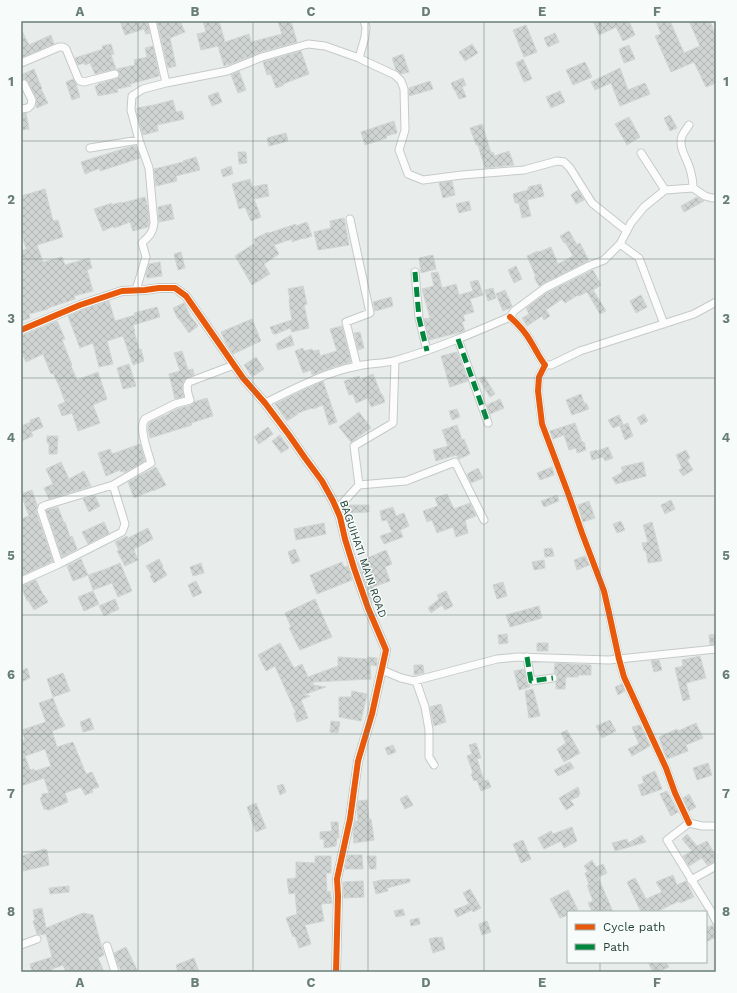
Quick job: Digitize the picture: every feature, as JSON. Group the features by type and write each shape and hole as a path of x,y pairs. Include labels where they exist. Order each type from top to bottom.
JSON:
{"street":[{"path":"152,21 166,83"},
{"path":"359,58 365,37 366,27 364,21"},
{"path":"136,290 146,257 142,244 151,235 154,223 149,168 139,140 131,110 132,96 143,89 227,71 262,56 308,44 325,46 359,58 395,76 401,82 404,90 405,130 398,150 408,174 423,180 524,170 557,161 564,162 570,168 592,203 627,231"},
{"path":"21,63 59,47 63,47 66,49 80,81 84,82 115,74"},
{"path":"21,109 28,108 32,105 32,100 24,84"},
{"path":"689,125 681,142 691,174 693,188"},
{"path":"90,148 139,140"},
{"path":"641,153 665,190"},
{"path":"265,403 311,381 338,371 357,366 395,361 427,351 510,317 514,311 545,288 604,260 620,244 631,222 644,207 665,190 693,188 705,196 716,198"},
{"path":"350,219 370,313 346,322 357,366"},
{"path":"620,244 639,258 664,324"},
{"path":"416,272 419,318 427,351"},
{"name":"BAGUIHATI MAIN ROAD","path":"21,330 80,305 122,290 175,288 186,296 243,378 265,403 289,435 322,481 337,509 354,568 368,608 386,650 372,714 358,761 350,819 337,879 336,972"},
{"path":"545,365 551,364 580,351 694,314 716,302"},
{"path":"510,317 519,325 531,341 545,365"},
{"path":"458,339 488,422"},
{"path":"359,485 354,446 394,423 395,361"},
{"path":"59,564 41,510 42,507 113,485 151,463 142,430 142,422 154,413 175,404 190,400 187,388 187,384 189,382 234,364"},
{"path":"545,365 539,377 538,391 542,424 604,591 619,659 627,683 666,768 675,793 689,823"},
{"path":"337,509 359,485 406,481 455,462 484,520"},
{"path":"21,581 59,564 122,532 125,524 113,485"},
{"path":"382,670 401,678 416,681 497,659 527,657 609,660 716,649"},
{"path":"527,657 531,681 553,678"},
{"path":"416,681 425,707 429,730 429,757 434,765"},
{"path":"689,823 702,826 716,826"},
{"path":"689,823 667,840 716,921"},
{"path":"691,880 716,866"},
{"path":"21,945 37,939"},
{"path":"107,946 115,972"}],"building":[{"path":"120,21 147,21 150,33 146,34 144,29 125,35"},
{"path":"157,21 180,21 185,32 170,38 176,66 168,68"},
{"path":"203,21 219,21 225,42 249,34 251,42 282,34 278,21 291,21 297,42 261,52 224,66 218,46 201,50 197,34 206,32"},
{"path":"593,21 629,21 635,35 623,41 616,27 599,35"},
{"path":"656,21 670,21 684,53 700,46 689,21 710,21 716,36 716,83 706,87 694,62 671,72 655,36 661,34"},
{"path":"526,25 537,52 524,57 513,30"},
{"path":"21,29 29,45 51,35 54,44 21,58"},
{"path":"555,33 559,42 548,47 544,38"},
{"path":"111,44 114,54 111,55 116,69 95,74 90,63 78,65 75,58 103,49 102,46"},
{"path":"472,44 478,53 465,61 459,52"},
{"path":"629,45 635,59 624,63 619,49"},
{"path":"153,46 159,76 130,84 131,86 117,89 118,92 98,96 95,86 118,78 120,73 117,69 135,65 134,60 147,57 145,48"},
{"path":"301,51 309,74 276,88 271,74 267,75 263,62"},
{"path":"403,54 409,72 401,74 396,70 392,58"},
{"path":"523,59 532,79 524,82 516,63"},
{"path":"585,62 592,77 573,85 566,70"},
{"path":"620,68 628,90 645,83 650,94 620,106 611,83 595,90 591,82"},
{"path":"34,69 48,103 37,108 36,98 28,81 23,79 21,75"},
{"path":"239,71 246,90 238,93 231,75"},
{"path":"463,78 466,85 462,87 466,97 459,99 451,83"},
{"path":"73,79 80,97 72,100 66,82"},
{"path":"430,81 433,89 409,96 409,88"},
{"path":"560,91 565,102 551,108 546,97"},
{"path":"218,92 222,102 212,106 208,96"},
{"path":"173,100 176,112 182,111 184,119 157,125 158,131 143,135 137,108"},
{"path":"26,113 29,129 21,130 21,114"},
{"path":"670,115 677,128 670,131 664,118"},
{"path":"629,117 640,137 627,145 615,124"},
{"path":"394,121 397,133 365,145 361,132"},
{"path":"482,124 491,153 493,152 494,156 509,151 514,165 485,168 478,145 476,145 470,128"},
{"path":"286,133 288,141 269,146 267,138"},
{"path":"136,146 140,158 100,171 100,168 85,174 81,162"},
{"path":"238,152 246,152 247,163 239,164"},
{"path":"196,157 200,170 176,176 177,181 156,186 154,169 183,162"},
{"path":"231,166 233,174 223,177 221,170"},
{"path":"250,179 252,187 267,184 269,196 254,199 261,217 251,221 245,207 239,209 232,184"},
{"path":"452,181 455,195 443,198 439,183"},
{"path":"541,184 544,196 527,200 531,216 522,218 519,203 515,203 513,194 528,190 528,187"},
{"path":"45,189 53,221 58,220 63,237 37,245 43,262 62,257 65,265 89,258 92,268 87,270 93,291 74,296 75,299 48,309 29,314 30,318 21,321 21,251 26,249 21,231 21,196"},
{"path":"578,190 584,200 576,204 571,195"},
{"path":"145,197 148,208 148,227 133,231 130,222 114,228 114,226 103,231 94,209 112,203 112,205"},
{"path":"697,197 704,201 684,212 681,206"},
{"path":"469,201 471,210 459,213 456,204"},
{"path":"171,204 174,219 159,222 158,207"},
{"path":"344,218 349,245 318,250 314,232 331,228 330,221"},
{"path":"307,222 312,236 292,242 292,239 274,245 279,254 264,264 270,274 252,285 235,256 255,243 254,239 268,232 269,233"},
{"path":"569,231 577,245 580,243 588,261 539,286 534,277 536,277 527,256 551,247 558,264 573,256 560,236"},
{"path":"181,252 185,268 178,270 174,254"},
{"path":"433,255 436,269 421,273 419,258"},
{"path":"160,262 162,276 147,278 146,274 149,264"},
{"path":"516,266 522,279 514,283 508,270"},
{"path":"593,270 601,285 593,290 606,311 600,314 587,292 579,296 578,295 565,303 562,299 546,310 550,316 544,320 542,316 527,326 522,318 529,314 526,308 548,292"},
{"path":"438,272 442,288 456,284 459,295 473,291 470,282 478,280 483,295 470,299 474,312 463,315 465,321 462,322 465,331 429,340 424,319 430,318 422,289 434,286 431,273"},
{"path":"303,286 307,304 304,305 309,328 292,332 290,328 273,334 270,327 292,320 288,289"},
{"path":"493,288 496,298 488,301 485,290"},
{"path":"505,290 512,306 503,311 496,294"},
{"path":"641,295 647,307 636,313 630,301"},
{"path":"391,297 393,306 375,311 373,302"},
{"path":"109,301 115,321 135,315 134,313 157,307 160,317 133,325 139,349 141,349 144,361 133,365 123,336 107,341 113,364 99,367 93,343 80,348 68,316"},
{"path":"184,303 191,317 198,326 189,333 178,319 173,308"},
{"path":"252,319 261,341 233,354 221,332"},
{"path":"57,321 65,339 62,340 77,380 98,372 107,399 93,405 100,423 78,431 72,413 62,416 58,405 65,402 60,388 53,373 51,374 43,354 26,362 21,350 21,336"},
{"path":"342,326 351,362 312,375 311,370 303,373 295,351 303,348 304,351 312,349 313,351 319,350 320,356 337,351 330,329"},
{"path":"360,332 364,348 358,350 354,333"},
{"path":"291,335 294,345 278,350 276,344"},
{"path":"182,351 188,370 193,369 194,375 184,381 182,388 184,397 175,399 169,374 180,371 174,353"},
{"path":"457,352 468,381 450,387 441,356"},
{"path":"256,357 264,369 252,377 244,365"},
{"path":"129,364 136,386 123,389 117,368"},
{"path":"373,374 385,402 371,407 368,398 356,403 353,394 349,395 344,381 359,376 360,380"},
{"path":"484,376 495,394 490,397 479,379"},
{"path":"323,381 337,422 329,425 323,405 298,413 287,421 275,404"},
{"path":"581,394 584,403 586,403 589,409 572,415 566,400"},
{"path":"207,398 213,416 191,423 192,425 150,438 148,430 149,423 177,409"},
{"path":"500,399 504,408 490,414 487,405"},
{"path":"457,409 460,417 452,420 449,411"},
{"path":"359,412 371,428 351,442 339,427"},
{"path":"644,414 648,421 641,425 637,418"},
{"path":"619,415 623,424 613,428 608,420"},
{"path":"39,417 43,427 31,432 33,436 21,441 21,426 31,422 30,420"},
{"path":"575,423 586,450 577,453 576,448 569,450 564,435 553,439 550,431"},
{"path":"628,423 633,436 625,440 620,426"},
{"path":"457,425 462,440 464,439 470,454 459,459 456,455 436,461 433,450 448,446 442,430"},
{"path":"268,427 273,434 259,444 254,437"},
{"path":"280,435 289,448 281,453 272,441"},
{"path":"47,436 58,436 57,454 49,454 49,443 47,443"},
{"path":"140,444 145,461 124,473 124,471 121,472 120,470 106,476 98,453 110,449 112,454"},
{"path":"608,447 613,458 605,461 603,457 592,460 590,452"},
{"path":"686,450 690,458 687,460 693,470 683,476 679,470 682,468 676,455"},
{"path":"61,462 69,479 84,471 91,486 49,499 44,488 53,484 46,469"},
{"path":"643,462 646,476 616,484 612,478 623,472 621,467"},
{"path":"156,467 166,485 134,498 128,482"},
{"path":"552,467 554,475 540,480 537,473"},
{"path":"478,468 483,478 471,483 467,474"},
{"path":"32,490 37,505 36,512 53,561 21,576 21,519 29,516 21,494"},
{"path":"447,494 454,509 470,503 476,516 465,520 468,533 456,537 453,527 437,533 432,520 427,522 423,511 438,506 435,498"},
{"path":"557,495 559,501 544,507 541,501"},
{"path":"95,496 100,506 89,512 83,499"},
{"path":"671,500 675,509 665,514 661,505"},
{"path":"589,501 595,518 583,522 578,505"},
{"path":"347,505 369,505 369,512 344,513 343,510"},
{"path":"58,507 70,537 72,536 77,549 62,557 46,510"},
{"path":"393,507 396,516 404,513 409,526 400,530 403,537 384,544 380,536 392,532 387,520 382,521 380,511"},
{"path":"621,521 625,530 617,533 613,524"},
{"path":"104,522 109,533 88,544 82,532"},
{"path":"652,522 662,561 648,563 646,551 644,551 642,543 648,542 643,525"},
{"path":"324,523 326,534 296,540 294,529"},
{"path":"148,528 153,539 134,549 138,560 125,566 117,551 119,550 115,542 127,536 128,538"},
{"path":"552,548 554,556 545,557 544,549"},
{"path":"295,549 300,561 292,564 288,552"},
{"path":"386,550 392,564 385,567 390,581 373,587 378,601 372,603 358,562"},
{"path":"585,556 589,565 577,570 574,560"},
{"path":"81,559 88,575 73,581 67,566"},
{"path":"159,559 167,575 154,583 150,576 152,575 146,566"},
{"path":"544,560 545,568 534,570 532,562"},
{"path":"342,562 344,567 348,566 352,580 317,594 310,575"},
{"path":"120,563 132,591 118,597 112,583 93,590 88,575"},
{"path":"201,563 204,573 193,576 190,567"},
{"path":"36,580 48,602 34,610 28,600 27,601 21,586"},
{"path":"196,581 202,593 193,597 188,585"},
{"path":"503,582 507,596 497,599 493,585"},
{"path":"93,591 99,604 84,611 78,597"},
{"path":"446,591 453,606 445,610 442,605 431,613 428,608 439,599 437,595"},
{"path":"115,599 119,609 104,616 99,606"},
{"path":"315,599 332,637 300,650 289,628 291,627 285,613"},
{"path":"539,606 542,618 510,627 506,615"},
{"path":"507,634 508,643 499,644 498,635"},
{"path":"716,634 716,644 710,645 709,635"},
{"path":"280,643 294,668 302,664 308,677 338,666 338,657 368,659 368,657 377,658 377,666 370,665 371,679 313,682 313,685 326,687 303,695 310,696 301,700 308,718 297,722 294,713 296,713 275,666 266,671 258,655"},
{"path":"537,643 548,643 548,651 537,651"},
{"path":"700,656 706,678 686,683 690,699 683,701 675,668 683,666 682,660"},
{"path":"659,660 662,670 654,672 651,661"},
{"path":"555,663 591,665 591,675 566,677 565,689 556,689 556,682 558,678 554,673"},
{"path":"414,665 423,665 424,673 414,675"},
{"path":"27,668 30,678 21,682 21,671"},
{"path":"524,669 526,682 530,687 519,690 514,671"},
{"path":"63,673 70,691 53,697 47,679"},
{"path":"622,684 625,691 618,695 615,687"},
{"path":"533,689 540,716 529,718 525,691"},
{"path":"352,691 367,694 361,721 339,717 339,697 351,697"},
{"path":"53,698 65,726 52,731 57,747 73,742 86,774 92,772 99,787 92,789 93,792 85,795 81,787 65,793 68,802 49,810 44,809 40,798 42,797 42,794 49,793 44,778 21,786 21,741 25,740 22,730 46,722 39,703","holes":["45,749 51,766 35,771 34,769 30,770 25,756"]},
{"path":"441,704 446,722 434,726 430,707"},
{"path":"90,718 94,729 83,732 80,722"},
{"path":"610,720 616,731 602,738 596,726"},
{"path":"331,721 340,722 338,733 330,732"},
{"path":"696,723 703,738 686,745 688,751 667,759 659,737"},
{"path":"640,725 650,746 632,756 628,749 639,744 632,727"},
{"path":"567,730 580,753 564,762 557,749 566,743 561,733"},
{"path":"476,743 481,758 477,759 484,781 488,780 491,787 481,791 477,780 474,781 471,774 473,773 467,756 472,754 469,745"},
{"path":"393,745 396,752 388,755 385,748"},
{"path":"570,762 574,768 558,776 554,770"},
{"path":"708,763 712,775 697,780 693,768"},
{"path":"655,771 662,789 642,796 638,785 644,783 642,777"},
{"path":"283,784 286,792 280,795 277,786"},
{"path":"578,787 580,793 578,797 570,800 574,805 566,810 559,798"},
{"path":"667,791 678,812 671,816 660,794"},
{"path":"689,794 696,807 689,811 683,798"},
{"path":"407,795 413,805 405,809 400,799"},
{"path":"367,800 369,819 371,819 374,840 354,843 353,832 355,821 358,821 358,801"},
{"path":"256,803 266,828 256,832 247,807"},
{"path":"331,822 338,822 339,838 337,838 336,846 324,848 324,839 320,839 320,832 332,831"},
{"path":"572,827 577,841 564,848 561,841 544,849 538,838 551,831 553,834"},
{"path":"687,834 697,846 707,841 716,856 716,861 707,865 702,858 689,866 683,856 692,851 682,839"},
{"path":"642,835 646,842 615,851 612,843 627,839 628,843"},
{"path":"523,840 531,859 521,863 513,844"},
{"path":"44,849 47,850 49,865 23,871 22,856"},
{"path":"348,855 362,855 363,869 345,869"},
{"path":"315,856 331,856 331,873 326,873 327,892 330,891 332,903 321,904 324,921 305,925 311,944 299,948 286,918 297,914 295,893 289,894 287,879 296,878 296,862 315,863"},
{"path":"367,856 376,856 376,869 370,869"},
{"path":"592,860 596,867 603,864 607,873 598,877 613,911 592,911 588,903 593,901 587,885 589,885 585,873 588,872 584,866"},
{"path":"673,875 677,885 686,881 694,897 680,903 679,901 658,911 641,911 627,882 635,878 646,899 662,892 656,882"},
{"path":"410,879 410,882 387,888 388,891 376,894 373,882 381,880"},
{"path":"363,881 364,897 344,898 343,882"},
{"path":"69,886 69,892 50,894 49,888"},
{"path":"470,889 481,908 473,912 472,910 457,917 454,910 469,904 463,893"},
{"path":"568,890 578,910 567,911 567,915 560,918 550,899"},
{"path":"42,908 46,928 83,913 93,915 104,955 98,958 104,972 66,972 63,965 52,969 53,972 32,972 30,964 52,957 46,934 37,934 33,921 35,920 33,910"},
{"path":"403,909 405,915 396,917 394,911"},
{"path":"419,918 420,924 411,926 410,920"},
{"path":"487,921 491,932 482,935 479,924"},
{"path":"713,925 716,932 716,937 707,942 707,928"},
{"path":"442,937 445,949 433,953 429,939"},
{"path":"126,947 138,972 122,972 117,963 114,953"},
{"path":"194,958 199,972 178,972 176,965"},
{"path":"648,963 667,963 669,967 662,970 662,972 653,972"}],"marked path":[{"path":"415,272 419,318 427,351"},
{"path":"458,339 488,423"},
{"path":"527,657 531,681 553,678"}],"cycle path":[{"path":"21,330 80,305 122,291 175,288 186,296 243,378 265,403 322,481 333,501 340,517 345,539 368,608 386,650 372,714 358,761 350,819 337,879 336,972"},
{"path":"510,317 527,335 545,365 539,377 538,391 542,424 604,591 624,677 666,768 675,793 689,823"}]}
